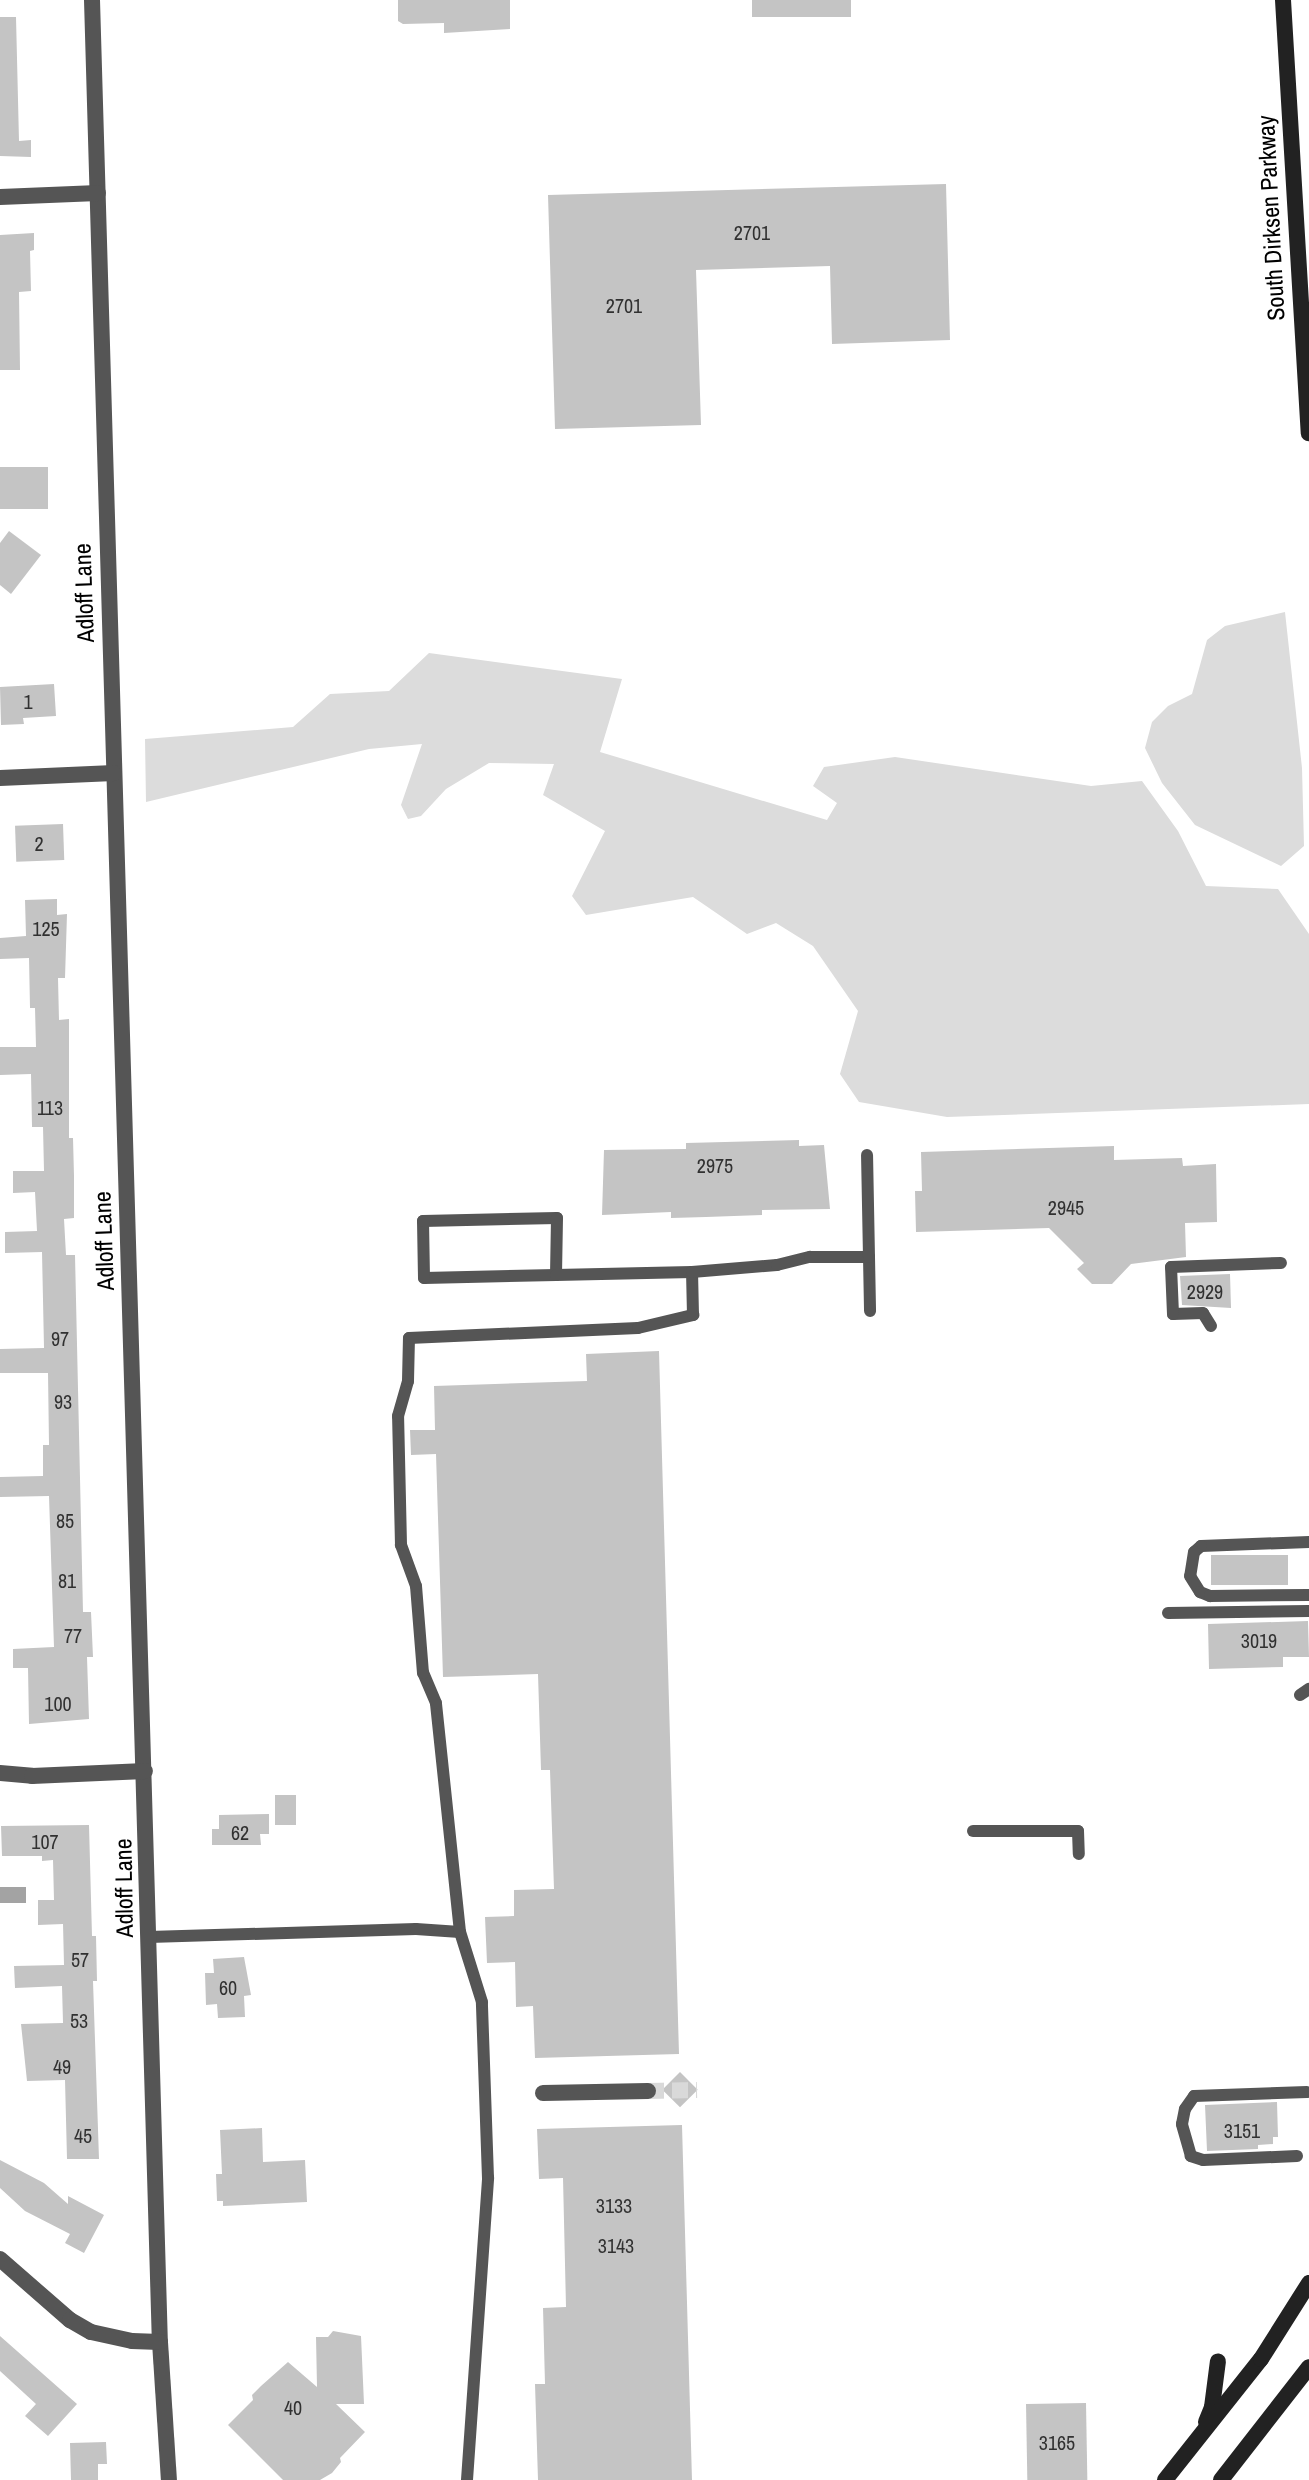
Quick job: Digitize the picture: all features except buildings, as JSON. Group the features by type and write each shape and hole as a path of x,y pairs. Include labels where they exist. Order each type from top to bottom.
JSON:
{"main road":[{"name":"South Dirksen Parkway","path":"1283,0 1309,433"},
{"path":"1165,2480 1261,2359 1309,2283"},
{"path":"1202,2432 1212,2407 1218,2361"},
{"path":"1221,2480 1309,2367"}],"street":[{"name":"Adloff Lane","path":"92,0 160,2342 169,2480"},
{"path":"0,197 98,193"},
{"path":"0,778 114,773"},
{"path":"0,1773 32,1776 145,1771"},
{"path":"543,2093 648,2091"},
{"path":"0,2259 70,2320 91,2332 132,2341 160,2342"}],"lane":[{"path":"867,1155 870,1311"},
{"path":"556,1275 557,1218 423,1221 424,1278 692,1272 777,1265 810,1257 869,1257"},
{"path":"1211,1326 1203,1313 1173,1314 1171,1267 1281,1263"},
{"path":"467,2480 488,2178 482,2002 460,1932 436,1703 423,1673 416,1586 401,1545 398,1416 408,1381 409,1338 638,1328 693,1315 692,1272"},
{"path":"1309,1542 1201,1546 1194,1552 1190,1571 1193,1586 1210,1596 1309,1595"},
{"path":"1168,1613 1309,1611"},
{"path":"973,1831 1078,1831 1079,1854"},
{"path":"149,1937 416,1929 460,1932"},
{"path":"1297,2156 1203,2160 1191,2156 1182,2124 1185,2109 1194,2096 1307,2092"}],"shaded area":[{"path":"1285,612 1302,768 1304,846 1281,866 1195,825 1162,783 1145,748 1152,722 1168,706 1192,694 1207,640 1225,626"},
{"path":"429,653 622,679 600,752 827,820 837,803 813,786 824,767 895,757 1091,786 1142,781 1178,831 1206,886 1278,889 1309,934 1309,1104 947,1117 859,1102 840,1074 858,1011 813,946 776,923 747,934 693,897 586,915 572,896 605,831 543,795 554,764 489,763 446,789 421,816 408,819 401,805 422,744 369,749 146,802 145,739 293,727 330,694 389,691"},
{"path":"0,1887 26,1887 26,1903 0,1903"}],"tunnel":[{"path":"648,2091 697,2090"}]}
